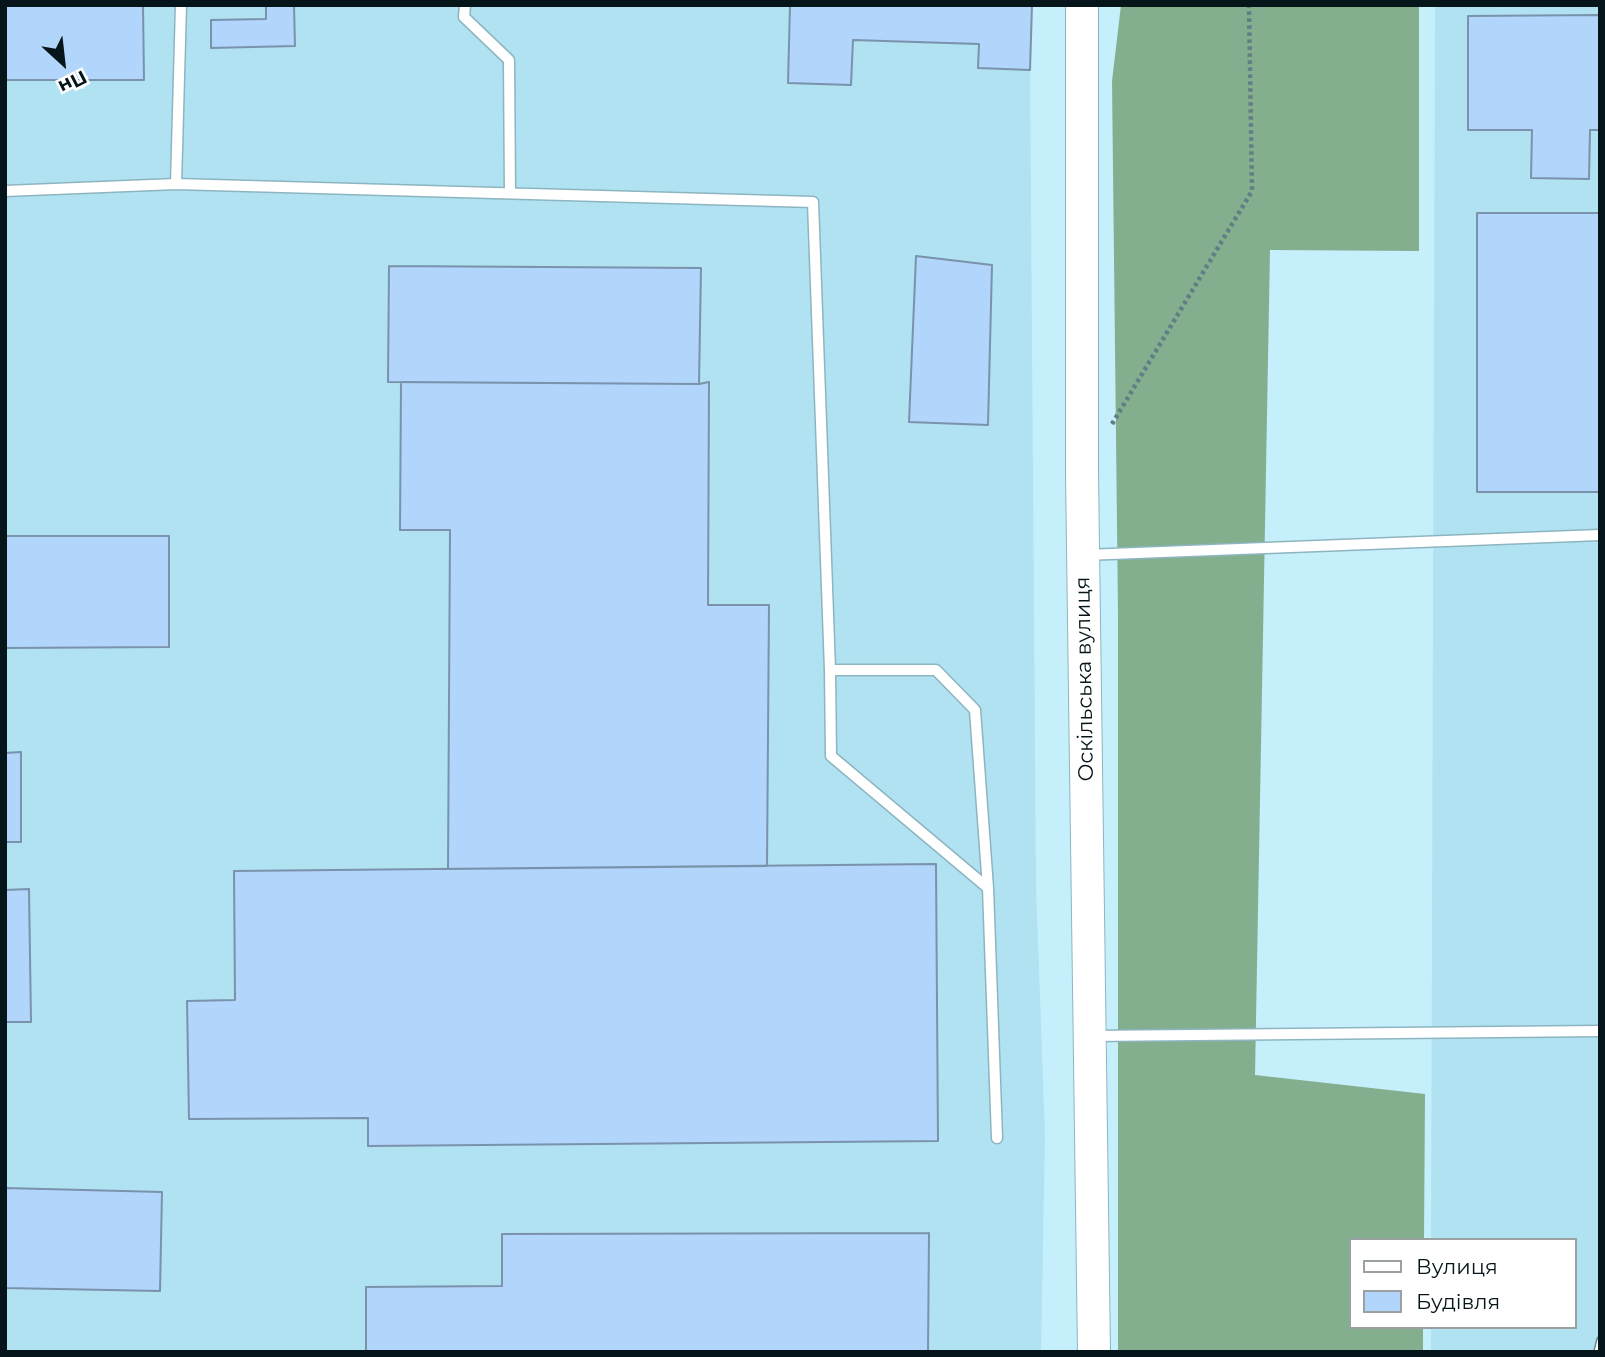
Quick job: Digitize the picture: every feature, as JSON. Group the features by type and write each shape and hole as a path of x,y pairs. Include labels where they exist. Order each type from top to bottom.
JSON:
{"main road":[{"name":"Оскільська вулиця","path":"1082,5 1083,555 1094,1352"}],"lane":[{"path":"176,184 181,5"},
{"path":"465,5 464,17 509,60 510,193"},
{"path":"5,191 176,184 813,202 831,756 988,888"},
{"path":"1083,555 1600,535"},
{"path":"830,670 936,670 975,710 988,888 997,1138"},
{"path":"1090,1036 1600,1031"}],"path":[{"path":"1111,427 1252,191 1249,5"}],"shaded area":[{"path":"5,5 1032,5 1030,70 1036,886 1045,1136 1041,1352 5,1352"},
{"path":"1435,5 1600,5 1600,1352 1431,1352 1431,1329 1577,1329 1577,1238 1431,1238"}],"green space":[{"path":"1121,5 1419,5 1419,251 1270,250 1255,1075 1425,1094 1424,1238 1350,1238 1350,1329 1423,1329 1423,1352 1118,1352 1118,614 1112,81"}],"building":[{"path":"5,5 143,5 144,80 5,80"},
{"path":"266,5 294,5 295,46 211,48 211,20 266,19"},
{"path":"790,5 1032,5 1030,70 978,68 979,44 853,40 851,85 788,83"},
{"path":"1600,15 1600,130 1590,130 1589,179 1531,178 1532,130 1468,130 1468,16"},
{"path":"1477,213 1600,213 1600,492 1477,492"},
{"path":"916,256 992,265 988,425 909,422"},
{"path":"389,266 701,268 699,384 388,382"},
{"path":"401,382 709,382 708,605 769,605 767,866 448,869 450,530 400,530"},
{"path":"5,536 169,536 169,647 5,648"},
{"path":"21,752 21,842 5,842 5,753"},
{"path":"936,864 938,1141 368,1146 368,1118 189,1119 187,1001 235,1000 234,871"},
{"path":"29,889 31,1022 5,1022 5,890"},
{"path":"5,1188 162,1192 160,1291 5,1288"},
{"path":"929,1233 928,1352 366,1352 366,1287 502,1286 502,1234"}],"railway":[{"path":"1597,1352 1600,1340"}]}
